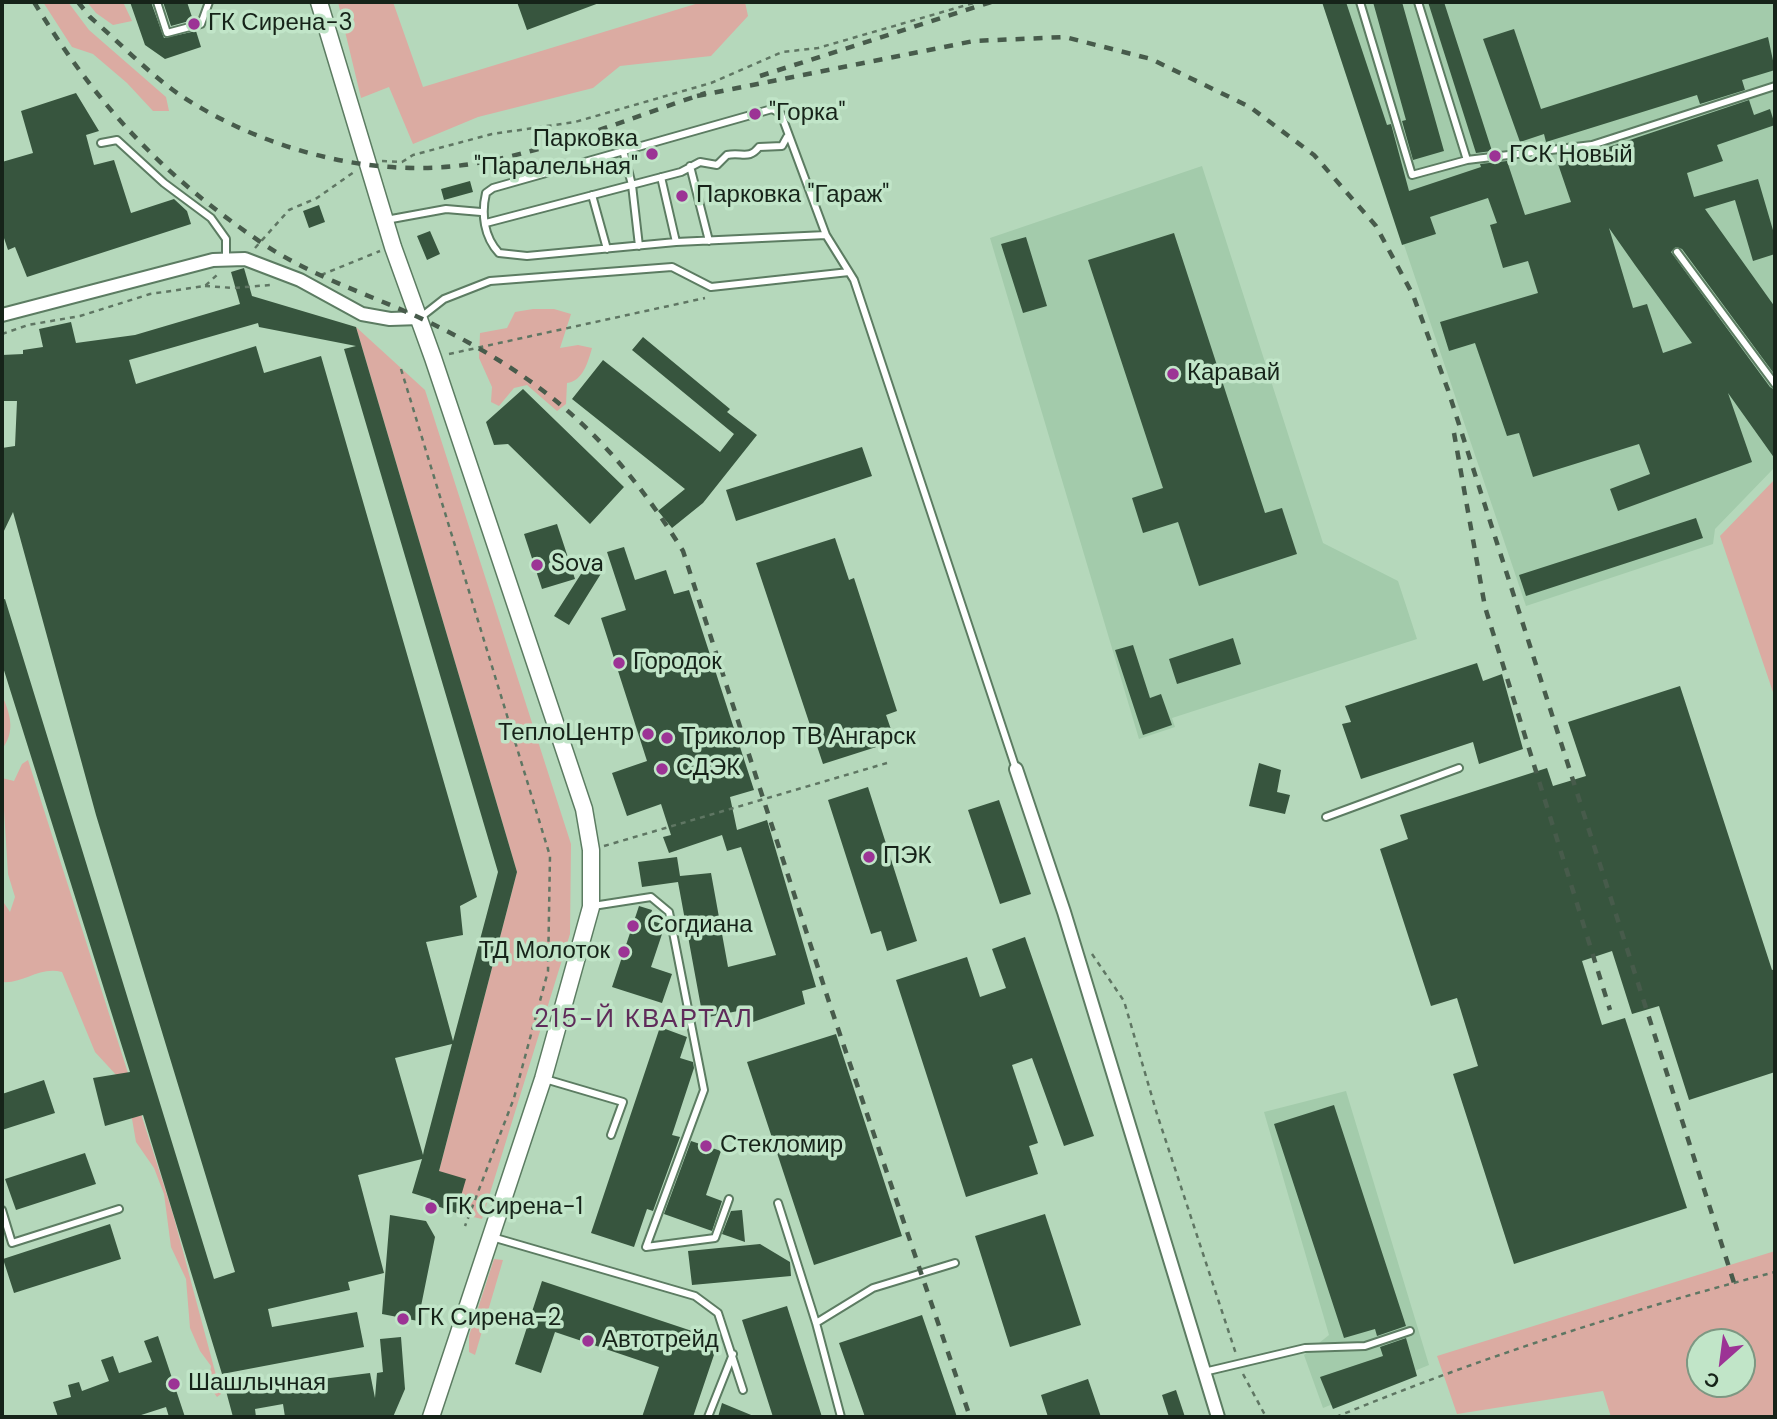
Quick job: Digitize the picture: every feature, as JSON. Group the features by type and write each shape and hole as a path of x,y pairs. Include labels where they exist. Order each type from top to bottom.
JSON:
{"street":[{"path":"319,2 384,220 420,318 584,809 591,850 591,907 543,1079 431,1417"},
{"path":"2,315 213,260 245,259 300,280 362,314 390,319 420,318"},
{"path":"1016,769 1063,912 1219,1417"}],"lane":[{"path":"157,2 167,33 201,23 209,2"},
{"path":"1360,2 1412,175 1467,160 1592,145 1775,86"},
{"path":"1418,2 1467,160"},
{"path":"826,235 676,242 527,256 499,253 489,243 481,212 486,193 493,188 772,110 780,114 826,235 849,272 1016,769"},
{"path":"486,223 661,177 700,162 717,166 727,155 753,155 759,147 782,146 787,137"},
{"path":"102,143 117,140 164,183 211,218 226,239 226,260"},
{"path":"623,150 632,185 639,246"},
{"path":"690,166 709,241"},
{"path":"661,177 676,242"},
{"path":"592,195 607,249"},
{"path":"384,220 413,218 446,209 481,212"},
{"path":"1678,251 1775,384"},
{"path":"420,318 444,299 490,281 672,267 711,287 849,272"},
{"path":"1326,817 1459,768"},
{"path":"591,907 651,897 669,912 701,1066 704,1090 646,1247 715,1238 729,1199"},
{"path":"543,1079 623,1102 611,1135"},
{"path":"778,1203 816,1322 841,1417"},
{"path":"2,1210 12,1243 119,1209"},
{"path":"490,1236 695,1296 718,1313 743,1390"},
{"path":"816,1322 873,1288 955,1263"},
{"path":"1204,1373 1305,1348 1365,1346 1410,1331"},
{"path":"708,1417 733,1354"}],"path":[{"path":"364,157 402,162 413,155 492,134 575,122 711,83 782,52 818,48 977,2"},
{"path":"205,286 234,288 300,280 329,273 393,247"},
{"path":"433,358 712,296"},
{"path":"401,369 550,856 548,971 514,1098 465,1226"},
{"path":"591,850 887,763"},
{"path":"1086,946 1124,1002 1165,1141 1239,1364 1246,1384 1266,1417"},
{"path":"1336,1417 1401,1390 1591,1322 1775,1272"}],"shaded area":[{"path":"43,2 68,2 89,30 166,97 169,111 153,111 127,83 93,54 72,47"},
{"path":"87,2 123,2 132,21 113,25 96,13"},
{"path":"338,2 393,2 423,87 702,2 745,2 748,16 711,56 620,66 593,88 478,117 413,144 389,87 361,98"},
{"path":"1322,2 1775,2 1775,467 1715,529 1713,544 1526,606"},
{"name":"Каравай","path":"1202,166 1323,543 1398,581 1417,639 1172,718 1175,727 1139,739 990,238"},
{"path":"554,309 571,314 560,348 578,345 592,348 581,375 567,383 566,404 557,411 527,385 514,388 499,406 491,402 492,387 479,358 480,333 507,328 515,312"},
{"path":"356,327 425,390 571,844 570,934 482,1219 456,1213 439,1171 517,872"},
{"path":"1775,479 1775,698 1720,536"},
{"path":"2,695 10,729 2,749"},
{"path":"28,760 173,1214 221,1394 217,1397 209,1386 211,1366 200,1351 190,1328 186,1279 171,1247 164,1194 154,1168 136,1142 131,1113 118,1077 95,1052 62,972 46,971 2,982 2,900 10,912 15,897 8,874 2,778 14,781 22,764"},
{"path":"1346,1091 1429,1365 1323,1408 1304,1355 1329,1335 1264,1112"},
{"path":"1775,1251 1775,1417 1611,1417 1603,1391 1457,1414 1437,1356"},
{"path":"494,1259 503,1260 475,1355 469,1352 469,1336"}],"building":[{"path":"130,2 151,2 164,38 196,31 201,47 165,59 145,45"},
{"path":"163,2 187,2 193,20 171,26"},
{"path":"517,2 599,2 599,3 527,30"},
{"path":"1322,2 1346,2 1387,125 1391,124 1409,191 1481,167 1480,164 1507,161 1525,215 1571,202 1558,164 1749,100 1754,115 1770,109 1775,125 1717,145 1723,161 1687,173 1694,197 1758,179 1775,237 1775,254 1753,261 1735,200 1705,209 1775,307 1775,375 1682,249 1676,247 1671,252 1770,387 1775,390 1775,459 1728,393 1752,462 1618,511 1610,489 1650,474 1639,444 1533,477 1519,433 1507,436 1475,343 1449,351 1440,322 1538,293 1528,261 1503,268 1490,225 1497,223 1488,198 1430,217 1436,234 1402,245","holes":["1609,228 1692,343 1663,353 1647,304 1633,308"]},
{"path":"1373,2 1402,2 1444,151 1413,160 1402,121 1406,120"},
{"path":"1428,2 1444,2 1492,151 1476,153"},
{"path":"1514,29 1541,109 1768,37 1775,70 1742,80 1745,90 1700,104 1697,95 1546,142 1544,134 1520,142 1483,39"},
{"path":"76,93 99,131 86,135 94,165 114,160 131,213 174,199 187,211 191,224 27,277 15,247 8,250 2,232 2,162 33,153 21,111"},
{"path":"470,181 473,192 444,200 441,189"},
{"path":"319,205 325,222 309,228 303,211"},
{"path":"430,231 440,254 427,260 417,236"},
{"name":"Каравай","path":"1174,233 1265,513 1282,508 1297,554 1199,586 1178,522 1143,533 1132,498 1163,488 1088,260"},
{"path":"1026,237 1047,306 1023,313 1001,244"},
{"path":"244,268 252,296 356,327 517,872 439,1171 466,1179 456,1213 429,1203 431,1199 412,1193 422,1159 358,1175 384,1273 348,1282 350,1290 268,1309 272,1327 357,1312 364,1347 222,1374 143,1115 105,1126 93,1078 130,1072 2,664 2,600 5,599 214,1279 235,1272 96,815 13,512 2,535 2,448 15,446 17,401 2,401 2,355 23,354 23,350 43,347 39,329 71,322 76,343 135,335 240,304 231,272","holes":["258,323 259,327 356,346 344,349 498,872 453,1041 426,942 463,935 460,906 477,897 321,356 264,373 256,346 136,384 129,360","452,1044 424,1150 423,1155 395,1058"]},
{"path":"643,337 730,409 727,412 757,435 703,503 672,528 658,511 685,489 572,399 603,360 720,452 734,434 632,350"},
{"path":"523,389 624,487 590,524 508,444 494,445 486,422"},
{"path":"862,447 872,476 736,521 726,490"},
{"path":"1696,518 1703,538 1526,596 1519,575"},
{"path":"557,524 575,579 542,589 524,534"},
{"path":"835,538 849,580 854,578 897,711 886,715 895,741 823,764 756,563"},
{"path":"624,547 635,580 666,570 674,594 689,590 754,790 730,797 737,830 767,820 816,987 802,991 805,1004 753,1022 748,1009 703,1018 678,882 642,887 638,862 677,857 680,876 711,873 728,967 776,955 741,847 727,851 722,835 669,853 663,837 671,835 661,804 627,816 612,773 647,761 601,618 626,610 607,552"},
{"path":"588,563 602,572 569,625 554,616"},
{"path":"1233,638 1241,664 1177,684 1169,659"},
{"path":"1133,645 1150,698 1161,694 1172,725 1143,735 1115,650"},
{"path":"1477,663 1483,681 1502,674 1523,749 1479,764 1473,742 1361,779 1342,724 1351,722 1345,706"},
{"path":"1680,686 1772,970 1775,969 1775,1072 1689,1100 1659,1006 1632,1014 1612,951 1582,961 1602,1025 1625,1018 1687,1208 1514,1264 1453,1074 1478,1066 1457,998 1431,1006 1380,849 1408,839 1400,815 1547,768 1553,786 1586,776 1568,722"},
{"path":"1259,763 1281,770 1277,792 1290,795 1285,814 1249,806"},
{"path":"868,787 917,941 887,951 881,931 871,934 828,800"},
{"path":"999,800 1031,894 1000,904 968,810"},
{"path":"639,906 652,910 649,920 665,925 651,967 672,974 662,1003 612,987"},
{"path":"1025,937 1094,1136 1064,1146 1032,1058 1012,1065 1038,1143 1029,1146 1038,1174 966,1197 896,980 967,957 980,997 1006,988 992,949"},
{"path":"660,1027 687,1037 680,1058 693,1062 694,1068 672,1135 680,1137 653,1211 647,1209 634,1247 591,1233"},
{"path":"836,1034 902,1236 814,1265 747,1062"},
{"path":"44,1080 55,1113 2,1130 2,1094"},
{"path":"1334,1105 1406,1326 1377,1336 1375,1329 1344,1338 1274,1124"},
{"path":"691,1141 721,1151 706,1195 722,1201 712,1231 664,1214"},
{"path":"85,1153 96,1184 16,1210 5,1179"},
{"path":"742,1210 745,1242 722,1234 731,1211"},
{"path":"1045,1214 1081,1325 1010,1347 975,1236"},
{"path":"390,1215 426,1221 435,1237 418,1321 382,1314"},
{"path":"110,1224 121,1259 14,1293 3,1259"},
{"path":"760,1244 790,1262 791,1276 692,1285 688,1251"},
{"path":"542,1281 719,1340 693,1417 642,1417 659,1367 555,1332 541,1373 515,1364"},
{"path":"787,1306 822,1417 773,1417 742,1320"},
{"path":"922,1315 957,1417 865,1417 839,1343"},
{"path":"158,1336 185,1417 169,1417 166,1407 135,1417 58,1417 53,1402 71,1397 68,1385 79,1382 82,1391 109,1381 101,1360 113,1356 119,1373 152,1362 144,1341"},
{"path":"401,1337 405,1389 393,1417 285,1417 283,1404 255,1409 256,1417 233,1417 226,1391 370,1373 375,1398 377,1373 383,1372 380,1339"},
{"path":"1406,1338 1417,1376 1333,1409 1320,1377 1383,1356 1380,1347"},
{"path":"1088,1379 1101,1417 1048,1417 1041,1395"},
{"path":"1176,1390 1185,1417 1169,1417 1162,1395"},
{"path":"722,1403 756,1417 718,1417"}],"railway":[{"path":"34,2 58,40 108,107 164,166 195,193 283,256 462,339 537,386 570,413 629,474 683,551 831,1008 970,1417"},
{"path":"78,2 90,17 135,58 183,97 246,131 280,144 350,162 421,168 487,161 550,146 706,93"},
{"path":"760,76 991,2"},
{"path":"697,96 974,41 1065,37 1151,59 1250,107 1314,155 1376,226 1413,295 1448,390 1736,1289"},
{"path":"1454,433 1485,607 1610,1010"}],"place":[{"name":"ГК Сирена-3","path":"194,24"},
{"name":"\"Горка\"","path":"755,114"},
{"name":"Парковка \"Паралельная\"","path":"652,154"},
{"name":"ГСК Новый","path":"1495,156"},
{"name":"Парковка \"Гараж\"","path":"682,196"},
{"name":"Каравай","path":"1173,374"},
{"name":"Sova","path":"537,565"},
{"name":"Городок","path":"619,663"},
{"name":"ТеплоЦентр","path":"648,734"},
{"name":"Триколор ТВ Ангарск","path":"667,738"},
{"name":"СДЭК","path":"662,769"},
{"name":"ПЭК","path":"869,857"},
{"name":"Согдиана","path":"633,926"},
{"name":"ТД Молоток","path":"624,952"},
{"name":"Стекломир","path":"706,1146"},
{"name":"ГК Сирена-1","path":"431,1208"},
{"name":"ГК Сирена-2","path":"403,1319"},
{"name":"Автотрейд","path":"588,1341"},
{"name":"Шашлычная","path":"174,1384"}],"district":[{"name":"215-Й КВАРТАЛ","path":"644,1020"}]}
